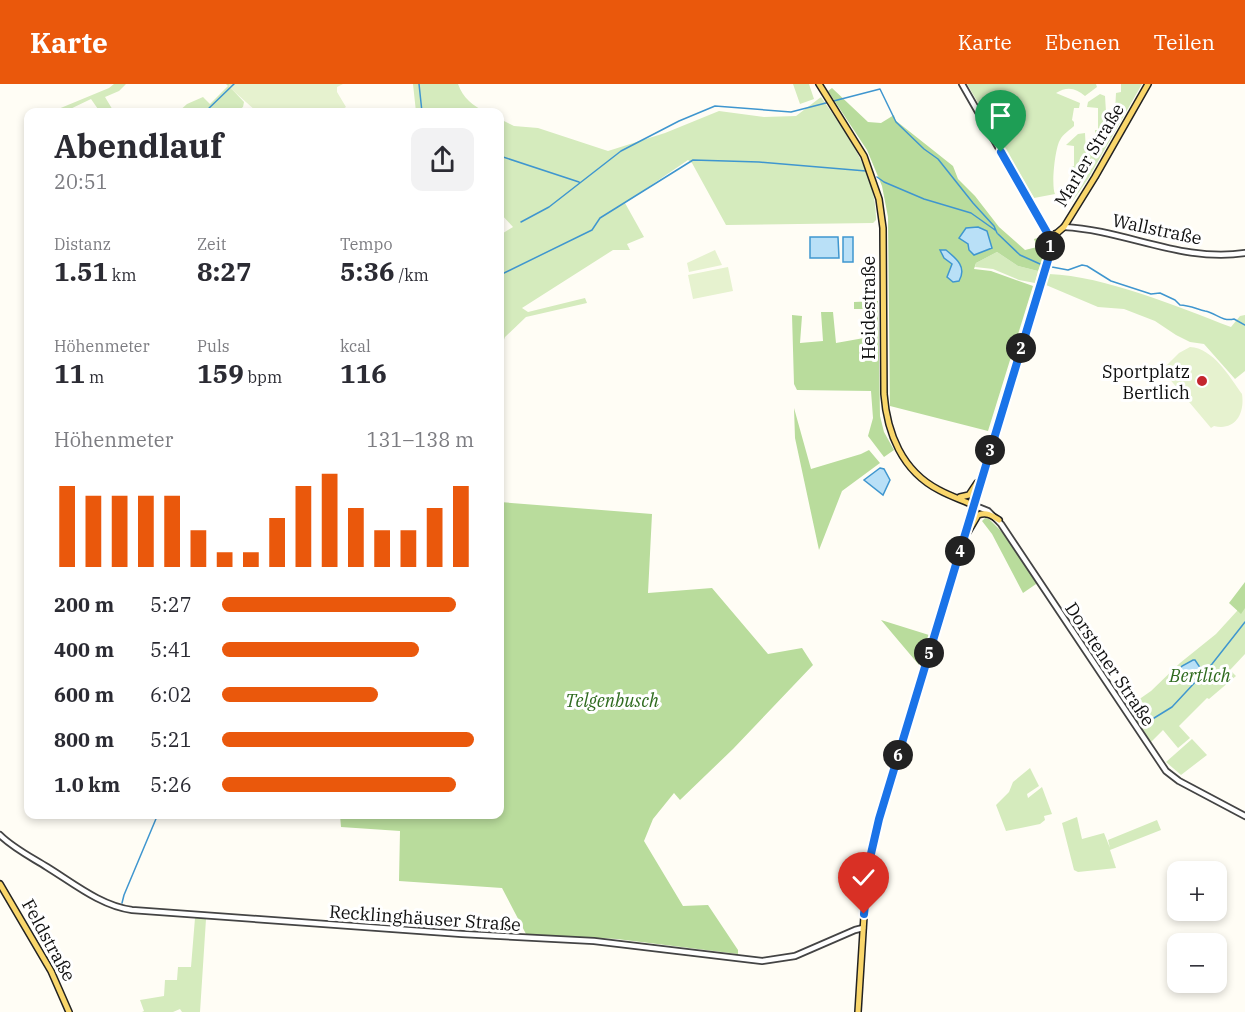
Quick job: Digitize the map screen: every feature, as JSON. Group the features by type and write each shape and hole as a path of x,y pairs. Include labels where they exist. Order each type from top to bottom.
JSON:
{"main road":[{"name":"Heidestraße","path":"819,84 866,162 880,208 883,249 883,370 885,407 892,438 905,461 920,476 941,491 974,505"},
{"name":"Marler Straße","path":"1049,236 1064,227 1148,84"},
{"path":"858,1012 867,877 876,828 1047,266 1049,236"},
{"path":"941,491 962,497 969,495 974,490 985,466"},
{"path":"963,541 978,515 990,514 999,520"},
{"name":"Feldstraße","path":"0,884 51,971 69,1012"}],"street":[{"path":"962,84 1049,236"},
{"name":"Wallstraße","path":"1064,227 1100,231 1190,252 1221,255 1245,253"},
{"name":"Dorstener Straße","path":"974,505 988,511 999,520 1166,771 1179,781 1245,816"},
{"name":"Recklinghäuser Straße","path":"0,835 21,851 121,909 613,943 762,961 795,956 863,928"}],"green space":[{"path":"114,84 126,84 119,91 105,97 112,108 97,108 91,99 72,108 61,108"},
{"path":"226,84 230,84 229,86 244,102 242,108 182,108 203,97 210,104 228,86"},
{"path":"230,84 343,84 337,87 337,92 346,107 253,108 228,86"},
{"path":"413,84 458,84 469,101 479,108 416,108"},
{"path":"793,84 809,84 814,99 800,104"},
{"path":"967,84 1096,84 1097,87 1085,96 1071,89 1064,89 1056,93 1080,103 1079,108 1074,108 1072,120 1074,126 1058,144 1055,158 1055,194 1034,198"},
{"path":"1121,84 1142,84 1088,179 1072,202 1061,194 1061,191 1071,191 1071,167 1074,166 1074,146 1066,145 1078,134 1085,133 1086,153 1096,152 1095,130 1098,130 1098,108 1087,107 1088,102 1100,94 1105,96 1106,112 1115,112 1116,93 1121,92"},
{"path":"832,88 868,122 881,123 894,115 895,120 953,166 958,179 975,196 999,227 1025,250 1037,247 1034,239 1041,237 1044,255 1038,271 1018,266 997,252 976,263 974,269 991,271 1033,286 988,431 890,406 888,217 882,186 867,150 828,91"},
{"path":"821,97 850,140 866,170 875,203 876,220 873,223 726,225 692,163 688,160 625,203 644,237 627,244 630,250 613,250 522,308 528,312 585,298 587,303 526,317 504,340 504,233 513,227 504,217 504,121 514,126 538,128 608,151 665,133 719,111 764,117 796,116"},
{"path":"715,250 722,265 689,272 687,263"},
{"path":"997,252 1018,266 1038,271 1035,283 1019,280 993,269 975,267 976,263"},
{"path":"728,267 733,291 693,299 688,275"},
{"path":"1049,274 1094,280 1117,286 1231,327 1240,316 1245,315 1245,371 1235,379 1204,344 1190,342 1155,321 1124,309 1098,307 1046,285"},
{"path":"878,301 880,416 884,432 894,450 884,457 868,436 873,418 871,391 797,390 794,384 792,315 802,316 800,343 823,341 821,312 833,312 836,343 864,338 863,309 854,309 854,302"},
{"name":"Sportplatz Bertlich","path":"1190,347 1206,352 1213,358 1242,394 1240,414 1228,426 1211,428 1162,370 1179,353"},
{"path":"794,408 811,469 869,450 880,463 842,491 819,550 795,438"},
{"name":"Telgenbusch","path":"504,502 652,514 648,593 712,588 768,654 802,648 813,665 733,749 680,800 674,793 653,819 644,841 683,906 708,905 738,950 738,954 617,939 526,934 502,888 399,881 400,831 341,827 340,819 504,819"},
{"path":"985,518 989,519 1012,542 1039,582 1023,593 992,534 982,521"},
{"path":"1245,582 1245,608 1241,614 1229,603"},
{"name":"Bertlich","path":"1245,584 1245,654 1230,670 1236,676 1209,699 1207,698 1179,726 1190,738 1178,748 1163,730 1151,742 1128,707 1151,691 1180,663 1216,634 1237,611"},
{"path":"881,620 929,635 919,665"},
{"path":"1192,739 1207,755 1181,775 1166,762"},
{"path":"1030,768 1039,786 1027,794 1028,798 1042,787 1052,814 1044,816 1045,820 1040,824 1006,831 996,805 1009,792 1013,782"},
{"path":"1077,817 1082,839 1104,833 1110,848 1108,840 1157,820 1161,830 1110,850 1116,868 1078,872 1074,870 1062,823"},
{"path":"195,918 206,919 200,1012 182,1012 180,1009 173,1012 142,1012 144,1011 140,1000 164,996 165,980 177,980 178,967 191,967"}],"water":[{"path":"978,227 987,231 992,248 974,255 969,250 968,244 959,238 966,228"},
{"path":"810,237 838,237 839,258 810,258"},
{"path":"843,237 853,237 853,262 843,262"},
{"path":"940,250 946,250 960,264 962,272 959,281 953,282 947,277 952,264 944,258"},
{"path":"880,468 884,469 890,480 883,495 864,480"},
{"path":"1193,660 1201,669 1198,671 1200,674 1192,681 1176,674 1182,666"}],"waterway":[{"path":"209,108 234,84"},
{"path":"419,84 422,108"},
{"path":"521,222 549,207 621,151 679,121 715,106 791,112 880,89 896,122 938,159 994,226 997,233"},
{"path":"504,157 579,182"},
{"path":"504,273 592,230 600,218 693,160 759,162 866,171"},
{"path":"877,177 924,199 971,213 995,230"},
{"path":"998,234 1020,255 1040,264"},
{"path":"1052,267 1068,270 1082,265 1087,266 1111,281 1151,294 1160,293 1180,305 1209,312 1222,318 1234,319 1245,325"},
{"path":"1146,723 1172,707 1212,664 1245,622"},
{"path":"122,903 156,819"}],"place":[{"name":"Sportplatz Bertlich","path":"1202,381"}],"route":[{"path":"864,914 870,858 879,819 1048,260 1049,236 1001,152"}]}
